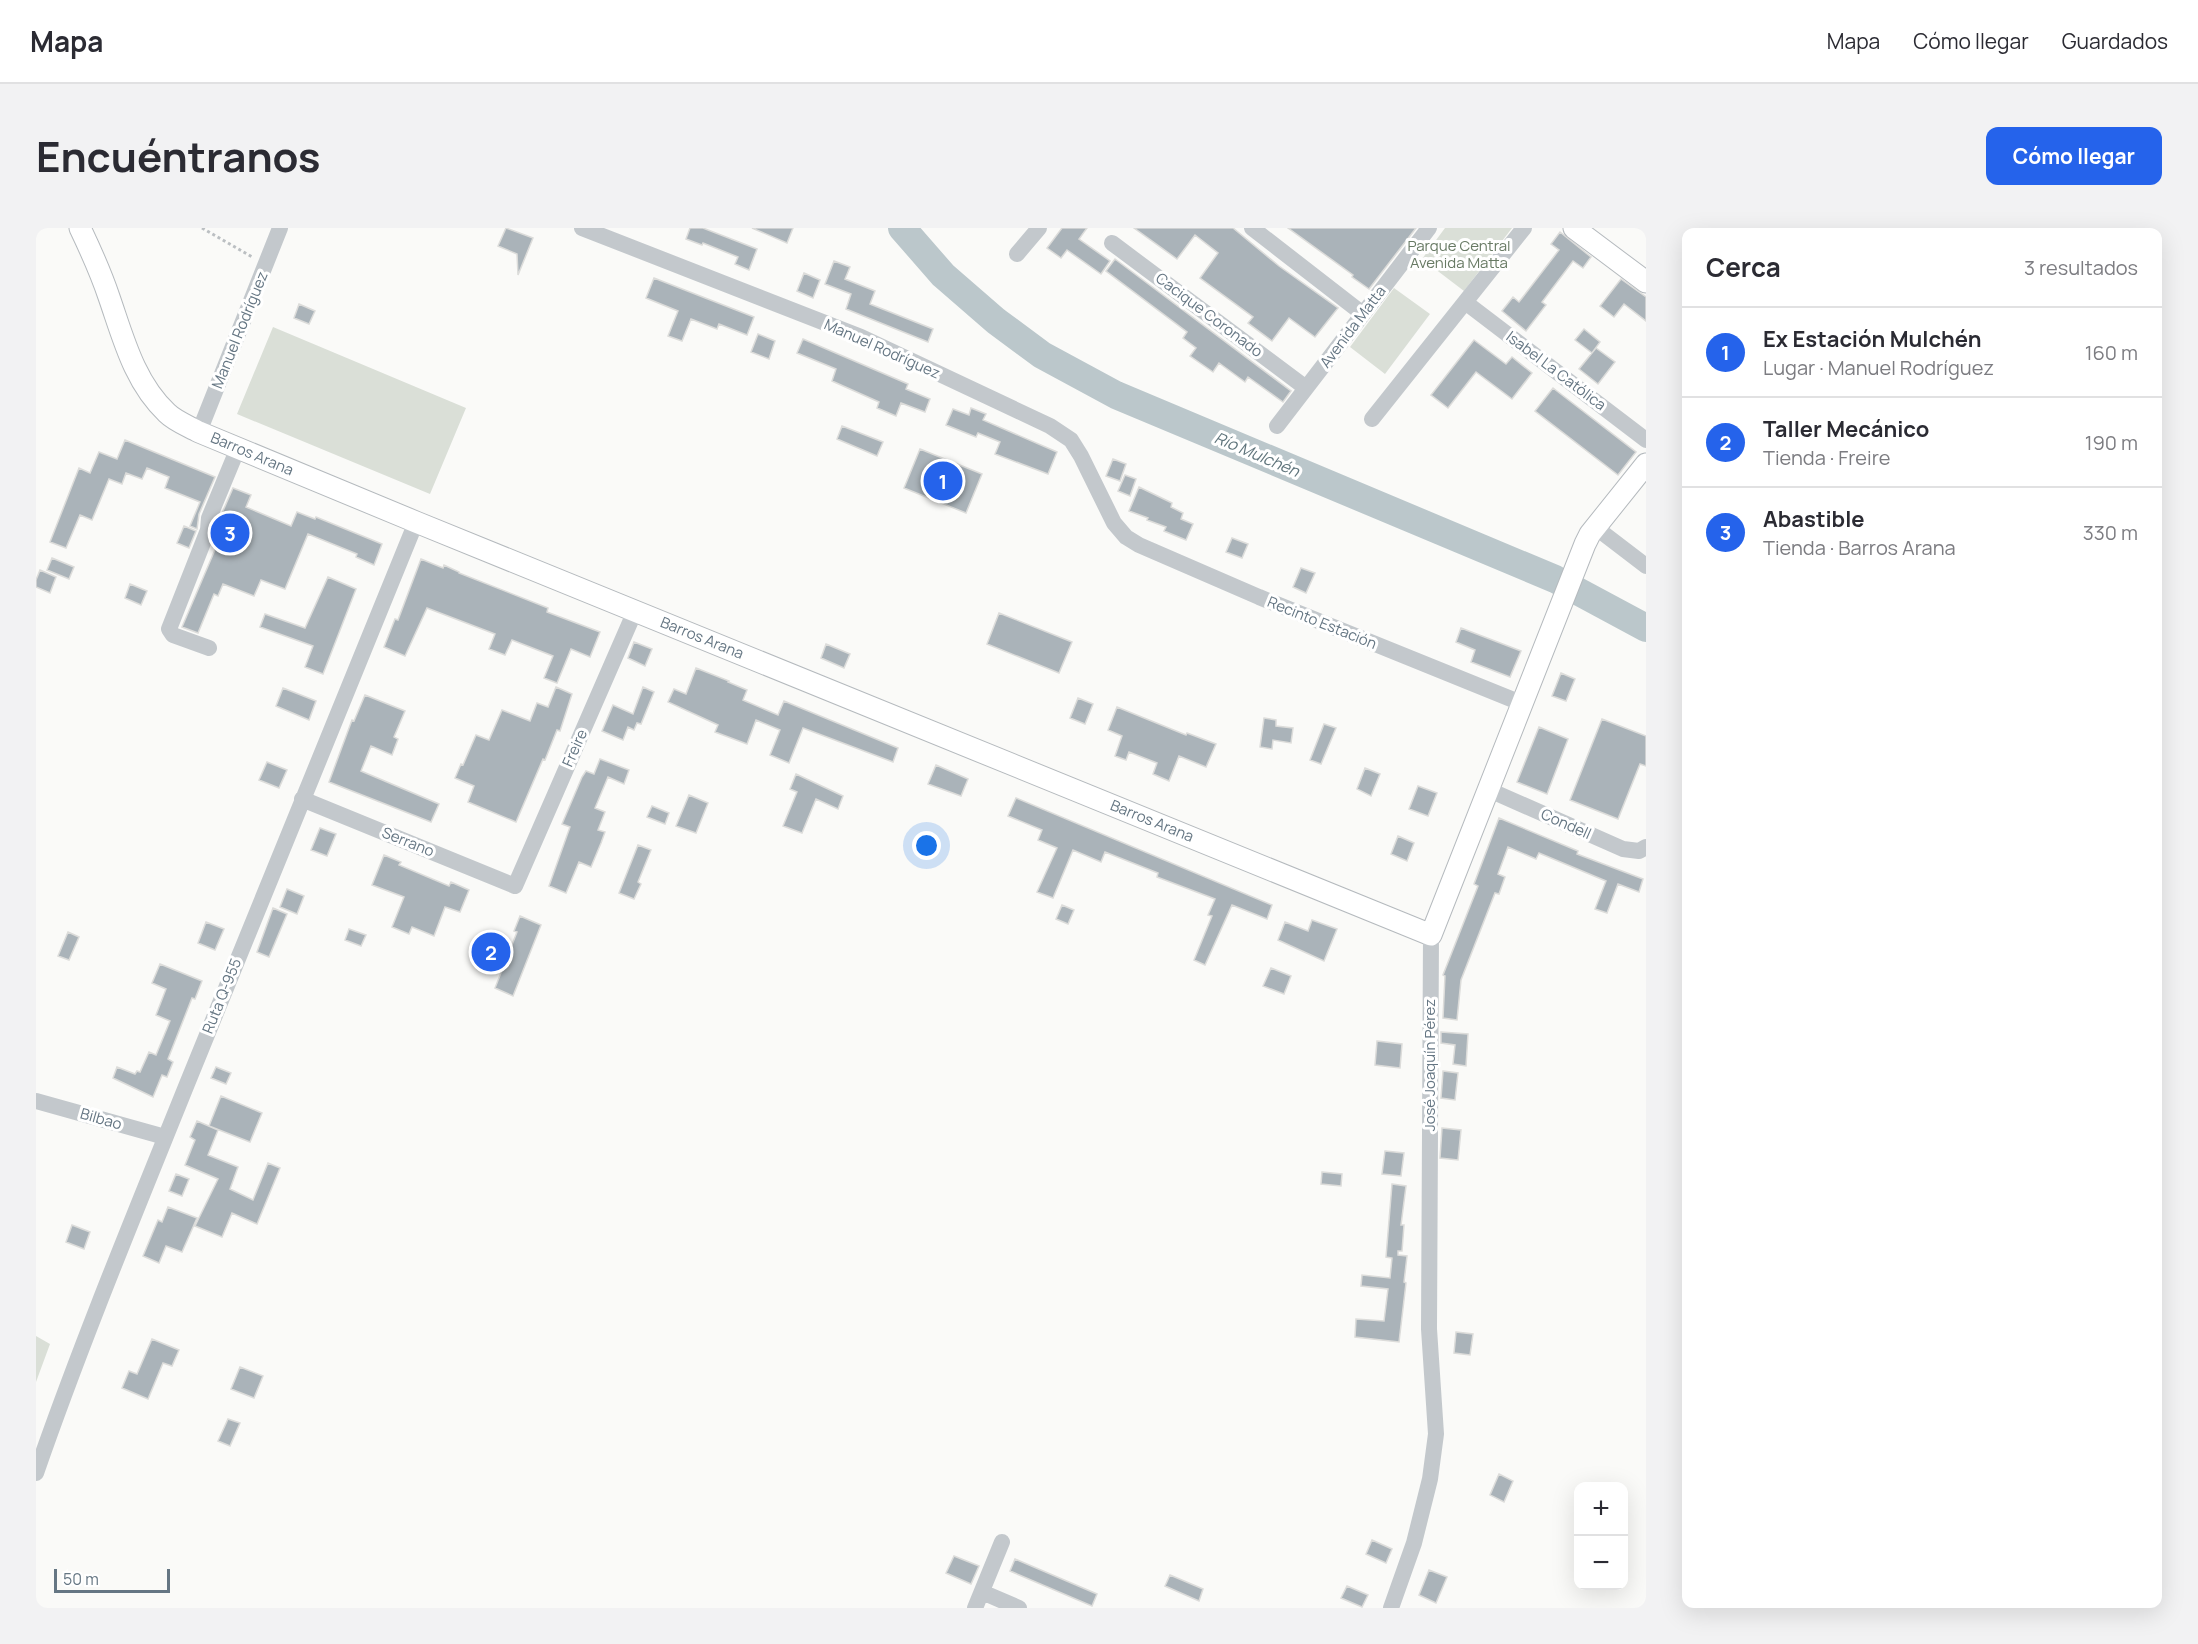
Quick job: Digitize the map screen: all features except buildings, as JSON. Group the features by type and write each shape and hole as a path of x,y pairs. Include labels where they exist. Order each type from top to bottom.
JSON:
{"main road":[{"name":"Barros Arana","path":"80,228 110,297 126,350 149,393 169,415 199,432 1431,934"},
{"path":"1574,228 1646,282"},
{"name":"José Joaquín Pérez","path":"1431,934 1542,648 1590,536 1646,464"}],"street":[{"name":"Manuel Rodríguez","path":"199,432 280,228"},
{"name":"Manuel Rodríguez","path":"582,228 861,337 1050,426 1071,440 1114,523 1126,537"},
{"path":"1017,255 1039,228"},
{"path":"1252,228 1364,314"},
{"name":"Avenida Matta","path":"1277,426 1429,228"},
{"path":"1372,419 1524,228"},
{"name":"Cacique Coronado","path":"1112,243 1306,388"},
{"name":"Isabel La Católica","path":"1466,302 1646,440"},
{"path":"209,648 173,635 169,629 238,448"},
{"name":"Ruta Q-955","path":"36,1473 60,1403 165,1137 416,522"},
{"path":"1590,536 1646,566"},
{"name":"Recinto Estación","path":"1126,537 1138,545 1259,597 1521,703"},
{"name":"Freire","path":"515,886 635,611"},
{"name":"Condell","path":"1487,789 1623,849 1639,851 1646,847"},
{"name":"Serrano","path":"302,799 515,886"},
{"name":"José Joaquín Pérez","path":"1391,1608 1419,1522 1430,1479 1437,1434 1429,1329 1431,934"},
{"name":"Bilbao","path":"36,1101 165,1137"},
{"path":"975,1608 1002,1542"},
{"path":"982,1592 1019,1608"}],"path":[{"path":"202,228 266,265"}],"green space":[{"name":"Parque Central Avenida Matta","path":"1445,228 1512,228 1464,291 1422,259"},
{"path":"1394,288 1430,314 1385,374 1350,347"},
{"path":"273,327 466,408 430,494 237,414"},
{"path":"36,1336 50,1344 36,1382"}],"waterway":[{"name":"Río Mulchén","path":"902,228 943,275 996,321 1042,355 1116,395 1555,579 1646,628"}],"place":[{"name":"Ex Estación Mulchén","path":"943,481"},
{"name":"Abastible","path":"230,533"},
{"name":"Taller Mecánico","path":"491,952"}]}
